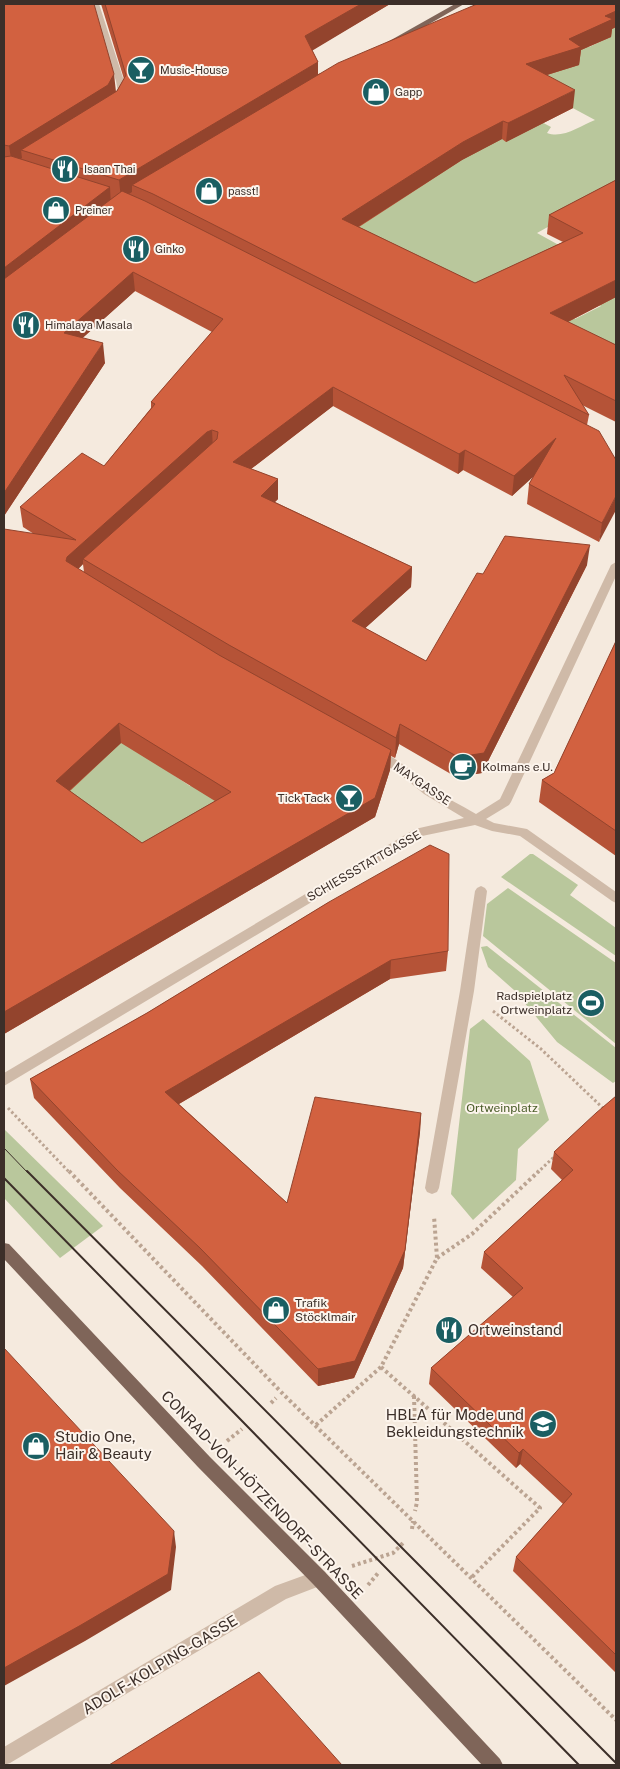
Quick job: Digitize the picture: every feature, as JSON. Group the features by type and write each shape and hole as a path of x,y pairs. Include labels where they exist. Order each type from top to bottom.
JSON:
{"main road":[{"path":"376,51 460,4"},
{"name":"CONRAD-VON-HÖTZENDORF-STRASSE","path":"4,1249 204,1462 319,1578 494,1765"}],"street":[{"path":"95,4 120,81 122,92 114,106"},
{"name":"SCHIESSSTATTGASSE","path":"4,1080 419,832 476,820 505,802 616,565"},
{"name":"MAYGASSE","path":"365,749 400,768 428,791 476,820 492,826 523,832 616,898"},
{"path":"432,1188 467,991 481,891"},
{"name":"ADOLF-KOLPING-GASSE","path":"4,1757 281,1592 319,1578"}],"path":[{"path":"467,991 541,1049 605,1109 598,1116"},
{"path":"4,1104 256,1366 616,1720"},
{"path":"316,1425 381,1367 437,1258 472,1234 563,1149"},
{"path":"432,1188 437,1258"},
{"path":"381,1367 540,1508 472,1577"},
{"path":"414,1396 417,1502 415,1511"},
{"path":"271,1403 276,1398"},
{"path":"226,1442 242,1429"},
{"path":"412,1529 413,1520"},
{"path":"347,1568 393,1553 404,1542"},
{"path":"367,1586 379,1572"}],"green space":[{"path":"616,11 616,189 537,233 566,249 509,283 575,319 601,306 577,291 616,247 616,348 368,237 284,189 368,220 449,167 532,117 551,127 547,133 553,134 565,133 595,120 530,85 544,42 589,47 610,37 567,18"},
{"path":"24,676 190,786 200,777 234,798 34,926"},
{"path":"530,854 533,854 578,885 570,895 616,928 616,956 501,877"},
{"name":"Radspielplatz Ortweinplatz","path":"508,888 616,963 616,1044 483,936 487,904"},
{"path":"487,946 616,1048 616,1081 613,1083 557,1042 514,990 488,967 481,947"},
{"name":"Ortweinplatz","path":"483,1019 530,1061 549,1120 518,1149 516,1180 473,1220 451,1194 470,1029"},
{"path":"4,1129 103,1226 60,1258 4,1198"}],"building":[{"path":"4,4 94,4 114,74 108,85 9,146 4,145"},
{"path":"105,4 361,4 305,36 318,62 119,180 21,150 117,91 126,75"},
{"path":"477,4 616,4 616,11 605,16 613,19 569,39 581,47 526,64 575,90 508,123 503,121 463,142 342,219 475,283 583,233 549,215 616,180 616,280 550,313 616,345 616,401 564,375 589,415 132,185 338,63"},
{"path":"11,156 110,187 4,268 4,157"},
{"path":"122,191 599,431 616,460 616,496 602,523 529,484 556,438 514,476 465,450 459,454 333,387 233,462 278,479 261,496 412,567 352,621 426,661 477,573 483,574 505,536 590,545 484,753 458,757 400,724 396,738 229,645 83,559 217,439 218,432 212,430 207,432 67,557 66,561 219,655 391,750 375,798 4,1012 4,529 76,540 20,507 82,453 104,466 155,404 151,402 223,319 133,272 64,333 103,343 4,493 4,279","holes":["119,723 231,792 142,843 56,781"]},
{"path":"616,641 616,831 542,780 554,773"},
{"path":"430,845 449,854 448,951 391,960 165,1092 287,1203 315,1097 421,1113 405,1250 355,1361 318,1369 200,1248 117,1170 30,1079 147,1013 329,902"},
{"name":"HBLA für Mode und Bekleidungstechnik","path":"616,1096 616,1655 516,1557 572,1494 523,1449 519,1453 431,1368 523,1288 484,1252 573,1170 554,1152"},
{"path":"4,1348 174,1531 168,1574 4,1668"},
{"path":"259,1672 342,1765 109,1765"}],"tram line":[{"path":"4,1148 28,1173"},
{"path":"27,1171 616,1763"},
{"path":"4,1178 579,1765"}],"place":[{"name":"Music-House","path":"141,70"},
{"name":"Gapp","path":"376,92"},
{"name":"Isaan Thai","path":"65,169"},
{"name":"passt!","path":"209,191"},
{"name":"Preiner","path":"56,210"},
{"name":"Ginko","path":"136,249"},
{"name":"Himalaya Masala","path":"26,325"},
{"name":"Kolmans e.U.","path":"463,767"},
{"name":"Tick Tack","path":"349,798"},
{"name":"Radspielplatz Ortweinplatz","path":"591,1003"},
{"name":"Trafik Stöcklmair","path":"276,1310"},
{"name":"Ortweinstand","path":"449,1330"},
{"name":"HBLA für Mode und Bekleidungstechnik","path":"543,1424"},
{"name":"Studio One, Hair & Beauty","path":"36,1446"}]}
